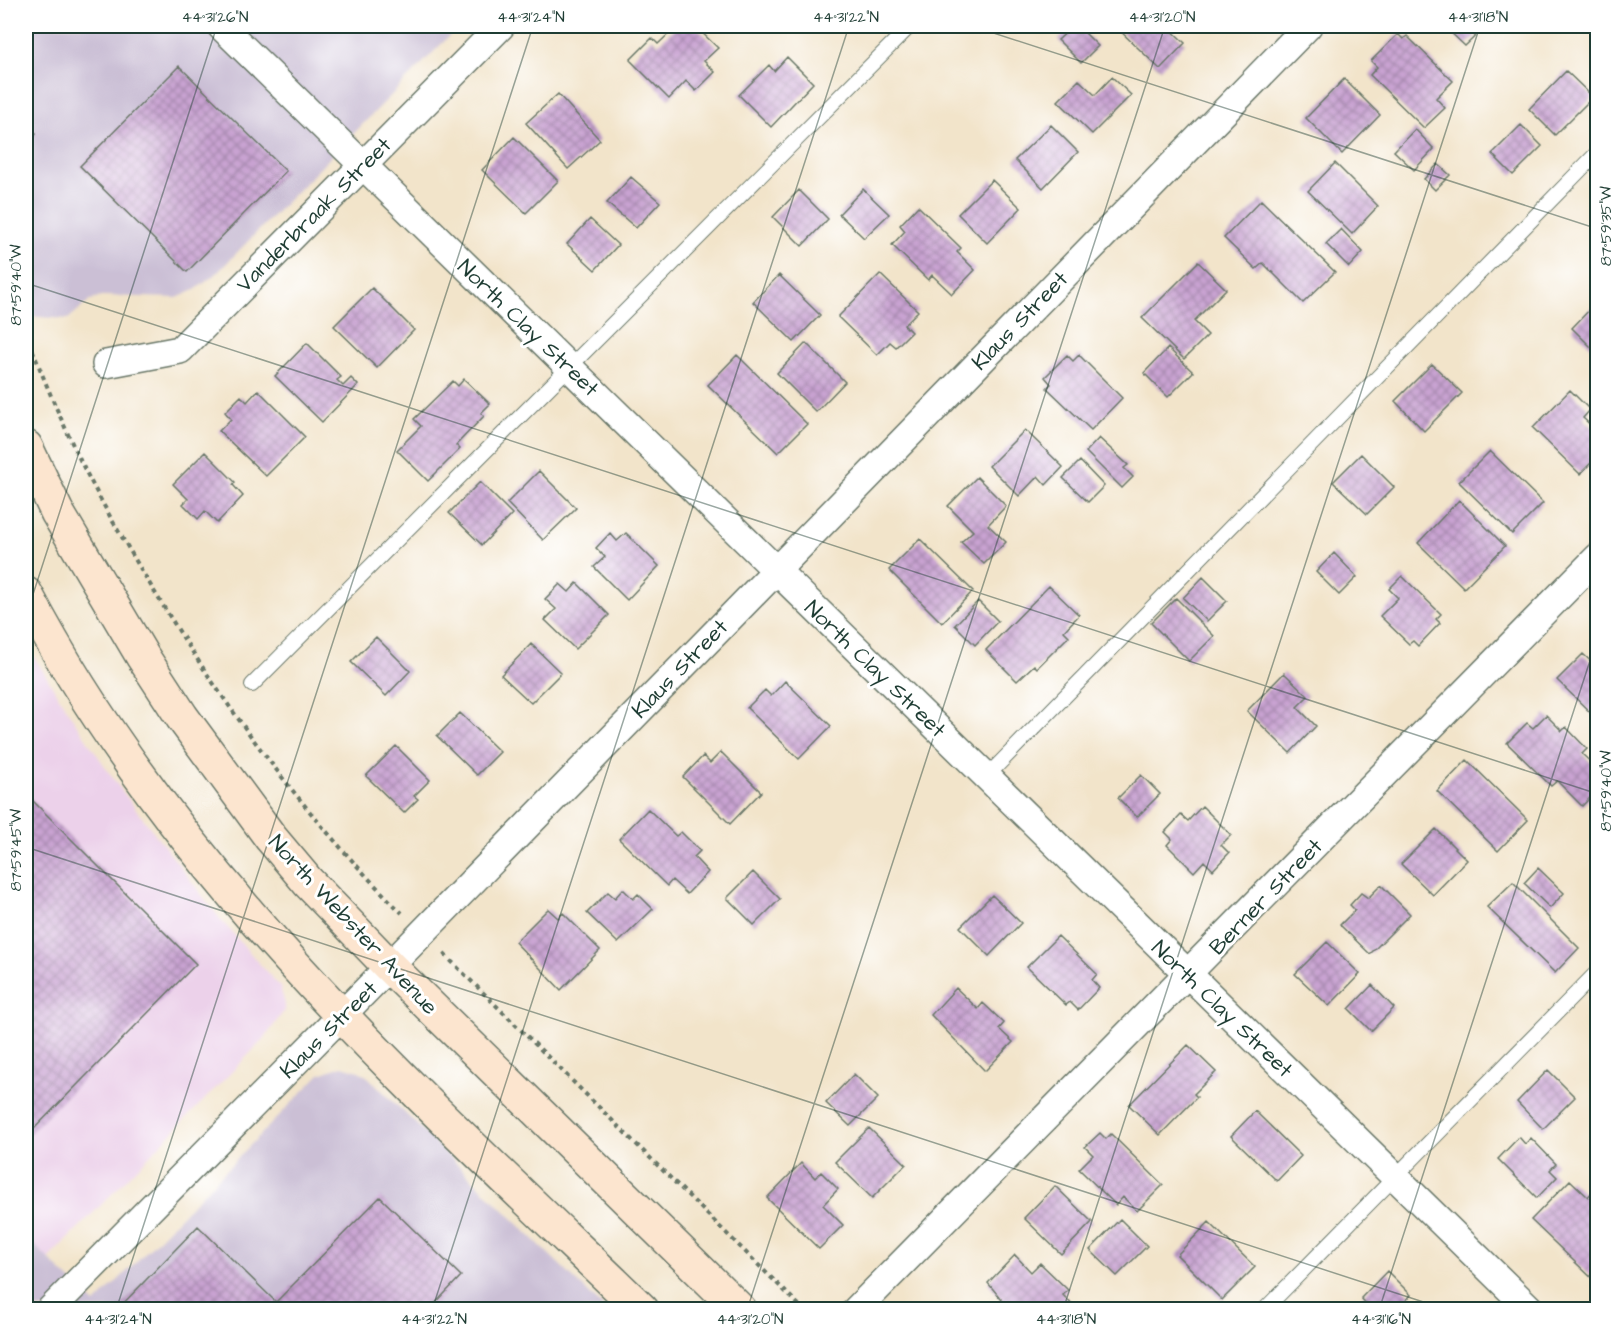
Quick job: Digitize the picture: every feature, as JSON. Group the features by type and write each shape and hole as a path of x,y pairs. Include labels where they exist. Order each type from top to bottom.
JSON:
{"main road":[{"name":"North Webster Avenue","path":"26,447 73,540 143,657 182,717 271,838 308,882 389,966 740,1310"},
{"path":"26,594 57,651 112,739 153,795 266,935 342,1015 642,1310"}],"street":[{"name":"North Clay Street","path":"221,26 1531,1310"},
{"name":"Vanderbraak Street","path":"106,364 180,350 501,26"},
{"name":"Klaus Street","path":"50,1310 342,1015 1308,26"},
{"name":"Berner Street","path":"856,1310 1598,557"}],"lane":[{"path":"252,685 910,26"},
{"path":"987,776 1598,152"},
{"path":"1264,1310 1394,1175 1598,971"}],"path":[{"path":"26,333 64,427 109,516 231,710 282,777 370,880 804,1310"}],"shaded area":[{"path":"26,26 459,26 217,273 195,290 177,298 102,296 89,301 68,319 26,316"},
{"path":"26,644 119,787 221,920 280,987 285,1004 284,1011 264,1039 48,1259 26,1237"},
{"path":"342,1066 359,1071 368,1077 605,1309 26,1309 26,1237 95,1304 320,1074"}],"building":[{"path":"677,26 695,26 718,48 704,61 715,72 696,91 686,81 669,99 630,60 652,38 658,44"},
{"path":"1073,26 1078,26 1098,46 1081,63 1058,40"},
{"path":"1115,26 1167,26 1185,43 1160,69"},
{"path":"1444,26 1486,26 1465,46"},
{"path":"1398,34 1403,39 1407,36 1453,81 1436,98 1445,108 1424,128 1370,75 1377,67 1371,61"},
{"path":"787,57 813,83 771,127 739,95 769,65 774,71"},
{"path":"179,66 286,171 187,272 80,166"},
{"path":"1566,71 1593,97 1555,135 1529,109"},
{"path":"1112,77 1131,95 1092,134 1058,101 1079,80 1095,95"},
{"path":"1344,79 1380,115 1342,154 1306,118"},
{"path":"558,94 600,140 568,169 526,123"},
{"path":"26,125 36,134 27,145 26,144"},
{"path":"1051,125 1078,152 1043,188 1015,160"},
{"path":"1521,125 1542,146 1513,175 1492,154"},
{"path":"1415,129 1434,149 1414,170 1394,151"},
{"path":"514,137 558,181 526,213 482,170"},
{"path":"1335,163 1378,206 1352,234 1308,191"},
{"path":"1438,164 1450,175 1435,190 1424,179"},
{"path":"631,177 660,202 636,228 607,203"},
{"path":"992,180 1021,208 987,243 958,214"},
{"path":"863,189 889,214 864,238 839,214"},
{"path":"799,190 828,219 802,246 773,217"},
{"path":"1261,200 1335,272 1303,303 1263,263 1256,269 1224,238"},
{"path":"918,206 961,248 957,252 975,270 952,294 932,275 928,280 892,245 905,231 900,225"},
{"path":"590,219 618,245 595,270 567,244"},
{"path":"1341,229 1363,252 1349,267 1326,244"},
{"path":"1198,262 1226,289 1194,321 1208,335 1184,359 1142,318"},
{"path":"880,274 918,311 904,325 911,332 896,347 890,342 877,355 838,317"},
{"path":"779,275 820,315 794,342 753,302"},
{"path":"372,288 414,330 377,368 334,326"},
{"path":"1594,305 1598,308 1598,346 1594,350 1572,328"},
{"path":"307,343 341,377 337,380 343,386 351,378 358,385 322,422 275,376"},
{"path":"806,343 845,382 816,412 777,373"},
{"path":"1168,348 1193,372 1168,397 1144,373"},
{"path":"737,355 807,424 778,453 708,385"},
{"path":"1067,355 1073,361 1079,355 1122,398 1091,430 1047,388 1051,384 1045,377"},
{"path":"1432,364 1462,393 1424,431 1395,401"},
{"path":"464,379 490,404 481,413 484,416 456,445 460,449 428,481 397,450 421,426 414,419 453,381 458,386"},
{"path":"258,390 305,437 266,476 219,431 231,419 225,412 241,396 247,402"},
{"path":"1570,390 1590,410 1583,418 1598,432 1598,456 1580,474 1533,428"},
{"path":"1025,430 1063,467 1046,485 1038,476 1019,496 989,466"},
{"path":"1099,438 1128,465 1124,468 1133,477 1122,488 1086,452"},
{"path":"1490,451 1543,503 1512,534 1459,482"},
{"path":"205,452 235,482 233,485 243,496 217,523 205,511 198,519 183,504 188,499 173,484"},
{"path":"1361,454 1394,487 1367,514 1333,482"},
{"path":"1080,461 1104,486 1088,502 1063,478"},
{"path":"539,471 576,508 543,540 507,503"},
{"path":"977,477 1006,506 988,525 1006,542 984,564 961,542 973,531 948,506"},
{"path":"480,482 512,514 482,545 449,513"},
{"path":"1459,500 1505,546 1464,588 1418,543"},
{"path":"610,533 617,541 626,533 659,566 627,600 594,567 605,557 596,548"},
{"path":"920,539 973,591 942,623 889,570"},
{"path":"1334,553 1357,577 1339,595 1316,572"},
{"path":"1402,576 1441,614 1436,619 1440,623 1418,646 1413,641 1409,644 1380,616 1398,598 1389,589"},
{"path":"1203,577 1227,601 1207,621 1183,598"},
{"path":"577,583 609,615 575,649 545,620 556,609 545,599 560,584 569,592"},
{"path":"1049,586 1079,615 1064,631 1069,636 1037,668 1034,665 1017,681 986,650"},
{"path":"1176,598 1214,636 1189,661 1151,623"},
{"path":"978,601 998,621 975,645 955,625"},
{"path":"376,637 410,671 386,696 351,662"},
{"path":"531,644 561,673 531,703 501,675"},
{"path":"1583,654 1598,668 1598,720 1557,680"},
{"path":"1284,673 1308,696 1297,707 1316,726 1290,753 1247,711"},
{"path":"785,681 831,726 799,759 747,708 765,690 771,696"},
{"path":"460,713 500,752 477,775 437,736"},
{"path":"1546,715 1562,731 1566,727 1587,749 1582,754 1598,769 1598,790 1582,806 1557,781 1551,786 1507,743 1527,723 1533,728"},
{"path":"396,746 430,780 414,796 418,799 404,813 366,776"},
{"path":"721,752 761,792 730,824 683,777 703,756 710,763"},
{"path":"1467,760 1528,820 1498,851 1437,791"},
{"path":"1141,775 1160,794 1137,817 1118,798"},
{"path":"26,794 196,964 26,1137"},
{"path":"1202,806 1231,835 1221,845 1229,853 1213,870 1204,861 1194,872 1167,845 1172,839 1165,832 1181,815 1188,821"},
{"path":"648,809 676,836 681,832 700,851 694,857 708,872 687,894 672,880 667,886 619,839"},
{"path":"1436,829 1467,860 1433,895 1401,864"},
{"path":"1538,868 1564,893 1550,908 1524,883"},
{"path":"753,872 780,899 754,925 727,898"},
{"path":"1513,882 1579,948 1555,973 1487,907"},
{"path":"1381,885 1410,914 1370,954 1340,925 1355,910 1350,905 1361,893 1368,898"},
{"path":"623,889 633,899 638,894 653,909 618,943 587,913 608,892 615,898"},
{"path":"992,895 1021,923 989,956 960,927"},
{"path":"548,909 558,918 563,913 600,950 561,990 515,942"},
{"path":"1058,936 1097,974 1092,980 1099,988 1078,1010 1070,1002 1066,1005 1027,967"},
{"path":"1327,942 1360,974 1329,1006 1295,974"},
{"path":"1372,985 1394,1008 1371,1031 1349,1009"},
{"path":"956,988 978,1009 983,1003 1004,1023 999,1029 1013,1042 985,1071 931,1015"},
{"path":"1188,1045 1216,1072 1194,1094 1197,1097 1160,1135 1129,1105"},
{"path":"1548,1070 1575,1097 1543,1129 1517,1102"},
{"path":"854,1074 878,1098 850,1126 826,1103"},
{"path":"1255,1111 1301,1156 1277,1181 1231,1136"},
{"path":"869,1128 906,1164 872,1198 835,1162"},
{"path":"1100,1133 1106,1139 1111,1134 1163,1185 1137,1211 1123,1197 1116,1205 1079,1169 1093,1155 1085,1147"},
{"path":"1519,1137 1525,1144 1531,1138 1556,1164 1550,1170 1557,1177 1537,1198 1498,1159"},
{"path":"801,1163 815,1178 821,1172 838,1189 823,1205 843,1225 819,1249 767,1198"},
{"path":"1570,1180 1588,1197 1592,1192 1598,1198 1598,1284 1531,1220"},
{"path":"1055,1186 1092,1222 1061,1254 1024,1218"},
{"path":"380,1197 461,1276 429,1310 117,1310 198,1226 276,1302"},
{"path":"1120,1219 1147,1246 1117,1276 1090,1250"},
{"path":"1209,1222 1255,1267 1222,1300 1177,1255"},
{"path":"1015,1255 1031,1272 1040,1263 1068,1290 1063,1295 1077,1310 1010,1310 988,1283"},
{"path":"1387,1271 1411,1295 1397,1310 1372,1310 1361,1298"}]}
